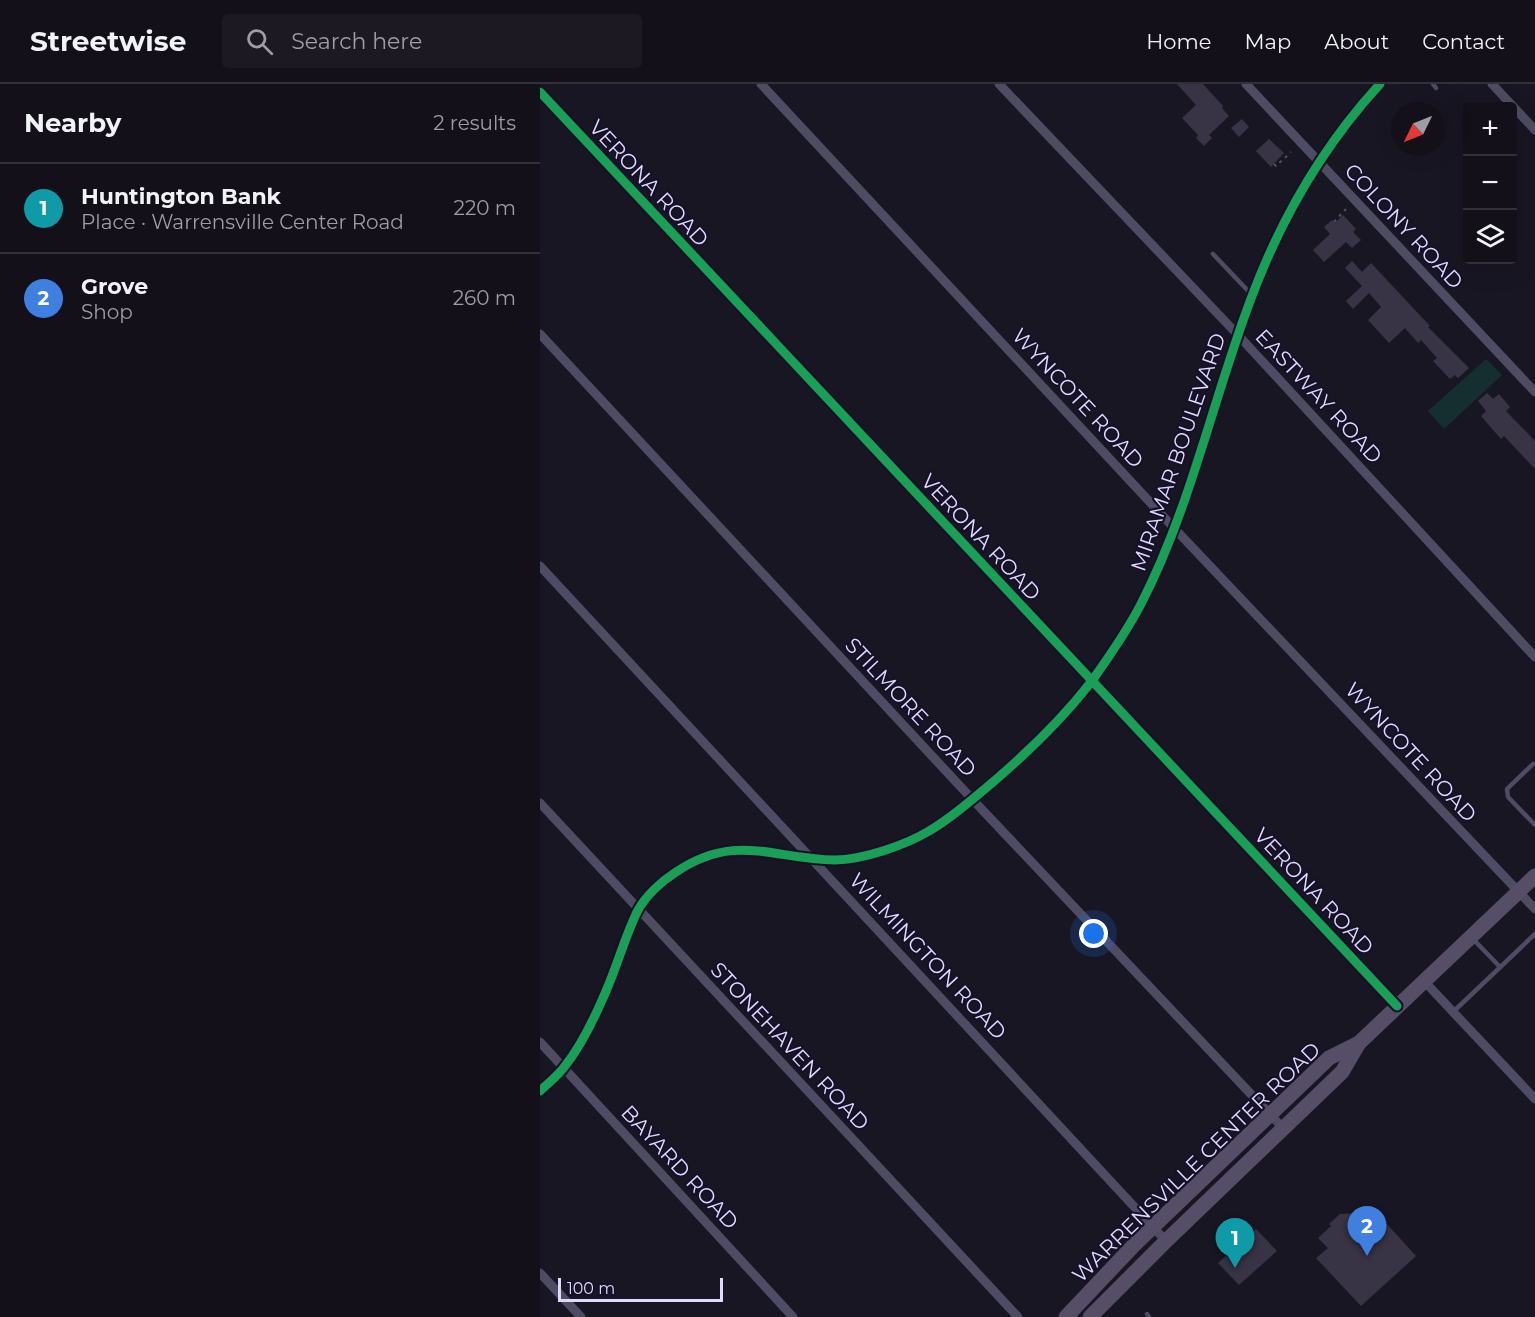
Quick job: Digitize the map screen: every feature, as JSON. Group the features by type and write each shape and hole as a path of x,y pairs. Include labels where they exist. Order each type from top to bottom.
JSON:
{"main road":[{"name":"WARRENSVILLE CENTER ROAD","path":"1090,1317 1342,1071 1363,1039 1535,876"},
{"name":"WARRENSVILLE CENTER ROAD","path":"1066,1317 1154,1227 1329,1058 1363,1039"}],"street":[{"name":"WYNCOTE ROAD","path":"761,84 1174,528 1535,909"},
{"name":"EASTWAY ROAD","path":"999,84 1238,335 1535,657"},
{"name":"COLONY ROAD","path":"1246,84 1535,392"},
{"name":"MIRAMAR BOULEVARD","path":"540,1092 564,1068 591,1024 638,909 660,884 676,872 697,860 721,851 739,849 839,860 881,851 907,842 927,832 972,799 1042,738 1091,681 1139,608 1159,566 1174,528 1252,295 1281,228 1320,162 1352,117 1380,84"},
{"path":"1491,84 1535,130"},
{"name":"VERONA ROAD","path":"540,92 1397,1006"},
{"name":"STILMORE ROAD","path":"540,334 972,799 1283,1128"},
{"name":"WILMINGTON ROAD","path":"540,566 1166,1241"},
{"name":"STONEHAVEN ROAD","path":"540,803 1015,1316"},
{"path":"1424,981 1535,1100"},
{"name":"BAYARD ROAD","path":"540,1042 793,1317"},
{"path":"540,1273 581,1317"}],"lane":[{"path":"1213,254 1252,295"},
{"path":"1533,764 1507,789 1506,793 1535,825"},
{"path":"1453,1012 1535,934"},
{"path":"1471,936 1500,967"}],"path":[{"path":"1274,164 1276,166 1291,152"},
{"path":"1334,222 1346,209"}],"green space":[{"path":"1486,359 1502,375 1444,429 1428,411"}],"building":[{"path":"1177,84 1203,84 1229,116 1209,135 1212,138 1204,146 1196,138 1198,135 1182,118 1196,105"},
{"path":"1242,119 1249,127 1239,137 1231,128"},
{"path":"1269,139 1284,153 1271,167 1256,151"},
{"path":"1343,215 1356,229 1353,232 1361,240 1352,248 1346,242 1324,262 1313,250 1330,234 1324,227 1332,220 1335,223"},
{"path":"1352,261 1362,272 1371,263 1430,326 1428,327 1469,368 1458,378 1455,375 1450,379 1433,361 1437,358 1421,340 1418,343 1405,328 1389,343 1368,320 1381,307 1369,293 1353,309 1346,301 1362,286 1345,268"},
{"path":"1487,393 1493,399 1499,394 1510,407 1506,411 1535,441 1535,469 1504,436 1501,439 1481,416 1486,411 1478,401"},
{"path":"1358,1213 1359,1225 1386,1223 1416,1256 1361,1306 1316,1258 1328,1248 1318,1238 1331,1226 1329,1224 1340,1214"},
{"path":"1256,1229 1277,1251 1239,1285 1218,1263"}],"cycle path":[{"path":"540,1091 562,1070 586,1033 608,987 640,906 654,889 671,876 697,860 717,853 736,850 835,860 871,855 908,841 929,831 959,811 1014,764 1079,697 1124,634 1159,567 1188,491 1238,335 1276,239 1306,184 1340,132 1380,84"},
{"path":"540,92 1397,1006"}],"place":[{"name":"Grove","path":"1367,1256"},
{"name":"Huntington Bank","path":"1235,1268"}]}
